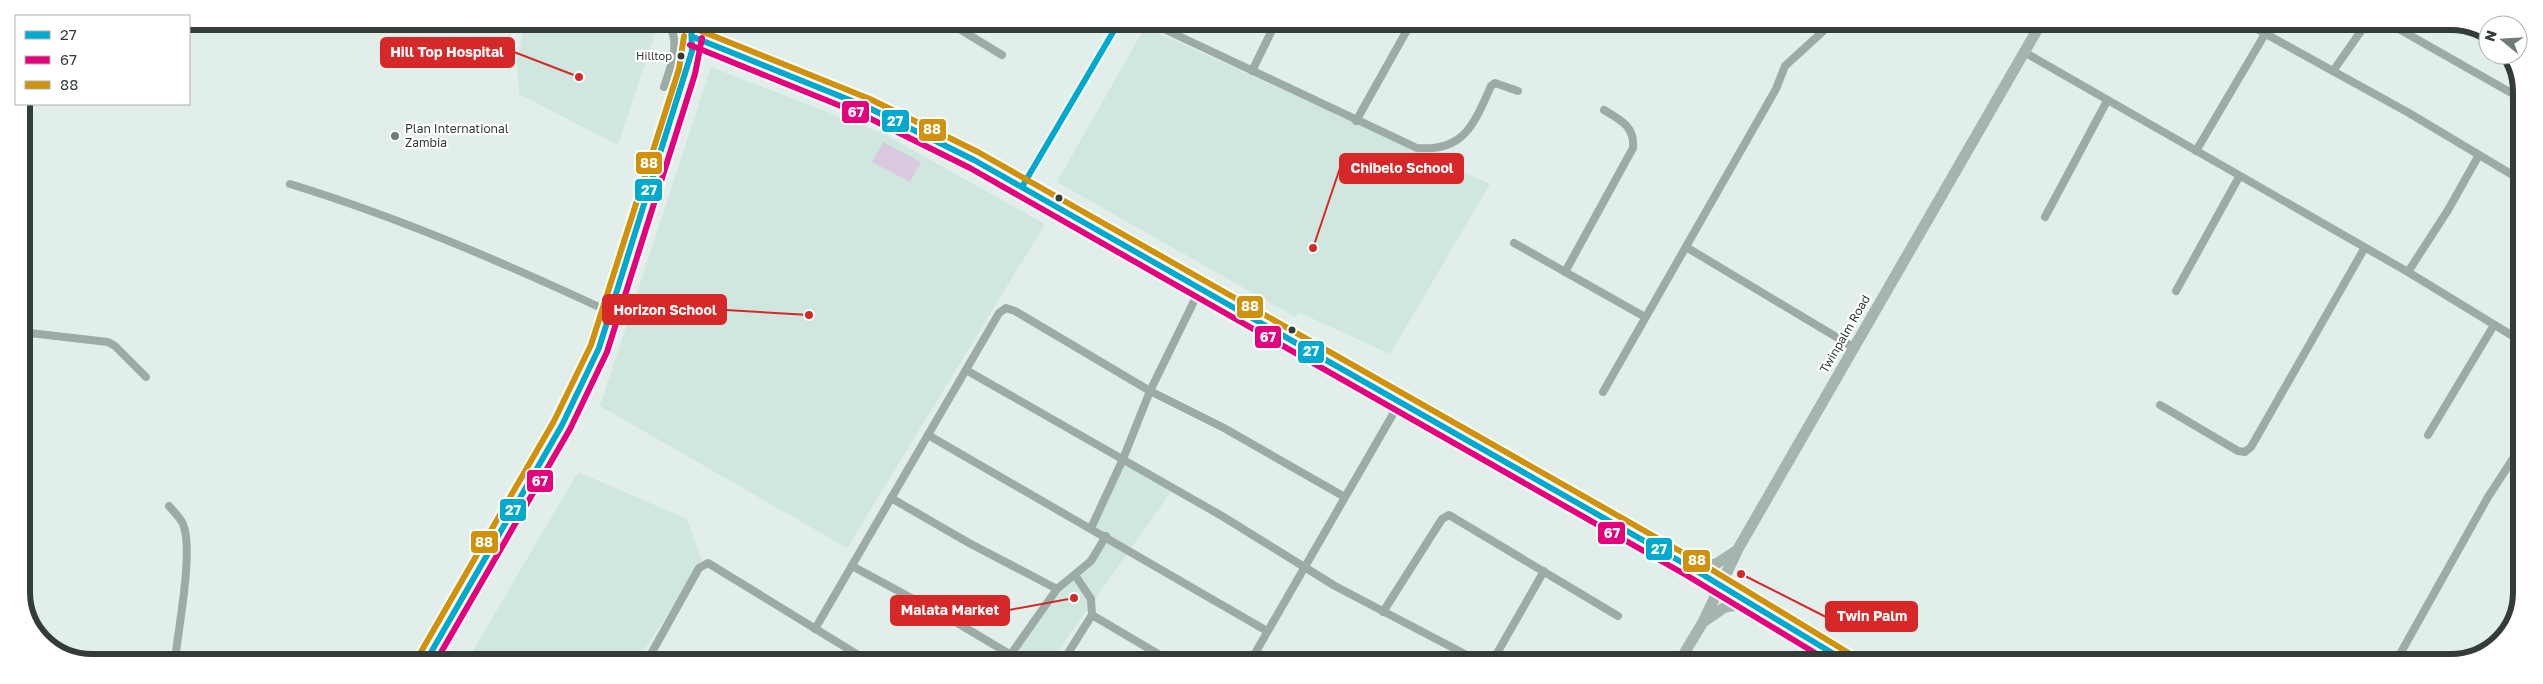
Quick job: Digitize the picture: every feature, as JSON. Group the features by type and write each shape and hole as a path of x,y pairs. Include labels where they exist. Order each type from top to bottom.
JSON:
{"main road":[{"path":"430,654 562,425 599,348 612,313 692,51 692,30"},
{"name":"Twinpalm Road","path":"1684,654 1704,622 1738,549 2037,30"},
{"path":"693,37 875,110 922,132 1690,567 1834,654"},
{"path":"1690,567 1716,564 1738,549"},
{"path":"1704,622 1714,612 1725,607 1752,603"}],"street":[{"path":"664,87 675,54 673,30"},
{"path":"961,30 1002,55"},
{"path":"1022,187 1114,30"},
{"path":"1166,30 1417,148 1434,149 1459,140 1473,125 1490,86 1495,83 1518,90"},
{"path":"1252,71 1272,30"},
{"path":"1356,121 1406,30"},
{"path":"1603,392 1776,89 1785,66 1824,30"},
{"path":"2258,30 2333,70 2513,175"},
{"path":"2333,70 2362,30"},
{"path":"2401,30 2513,94"},
{"path":"2196,151 2265,34"},
{"path":"2024,52 2364,249 2408,272 2513,337"},
{"path":"2045,217 2107,101"},
{"path":"1565,272 1633,148 1634,137 1629,127 1604,110"},
{"path":"2408,272 2448,210 2479,155"},
{"path":"2176,290 2239,177"},
{"path":"290,184 336,198 436,235 612,313"},
{"path":"1514,243 1645,316"},
{"path":"1686,247 1853,347"},
{"path":"2160,405 2238,451 2245,452 2252,447 2364,249"},
{"path":"1091,528 1123,459 1150,391 1200,289"},
{"path":"815,629 999,313 1006,308 1010,308 1150,391 1224,428 1343,496"},
{"path":"2428,435 2494,325"},
{"path":"30,333 108,342 116,346 146,377"},
{"path":"966,370 1123,459 1304,565 1328,582 1464,654"},
{"path":"1254,654 1343,496 1400,402"},
{"path":"928,435 1106,536 1267,631"},
{"path":"2400,654 2488,497 2513,459"},
{"path":"891,498 969,543 1057,589"},
{"path":"168,506 183,524 186,538 186,576 176,654"},
{"path":"1383,612 1446,515 1454,517 1618,616"},
{"path":"1011,654 1057,589 1090,562 1106,536"},
{"path":"652,654 699,568 708,563 856,654"},
{"path":"852,566 1001,654"},
{"path":"1497,654 1544,571"},
{"path":"1067,654 1092,615 1091,598 1075,575"},
{"path":"1092,615 1157,654"}],"shaded area":[{"path":"523,30 656,30 618,145 519,94 517,60"},
{"path":"1143,30 1152,30 1490,184 1390,354 1298,312 1295,317 1057,182"},
{"path":"711,67 884,134 1045,224 847,548 600,406"},
{"path":"883,142 921,162 910,182 872,162"},
{"path":"1121,460 1173,489 1056,654 1007,654 1105,536 1091,528"},
{"path":"578,472 687,519 702,561 642,654 471,654"}],"transit line":[{"name":"27","path":"430,654 562,425 599,348 692,51 691,30"},
{"name":"88","path":"698,30 870,99 978,152 1694,559 1850,654"},
{"name":"27","path":"1022,187 1114,30"},
{"name":"88","path":"420,654 554,421 591,345 679,69 684,36"},
{"name":"27","path":"693,37 867,107 974,160 1690,567 1834,654"},
{"name":"67","path":"440,654 570,429 607,352 695,74 702,38"},
{"name":"67","path":"690,45 863,115 970,168 1686,575 1817,654"}],"place":[{"name":"Hilltop","path":"681,56"},
{"name":"Hill Top Hospital","path":"579,77"},
{"name":"Plan International Zambia","path":"395,136"},
{"name":"Chibelo School","path":"1313,248"},
{"name":"Horizon School","path":"809,315"},
{"name":"Twin Palm","path":"1741,574"},
{"name":"Malata Market","path":"1074,598"}]}
